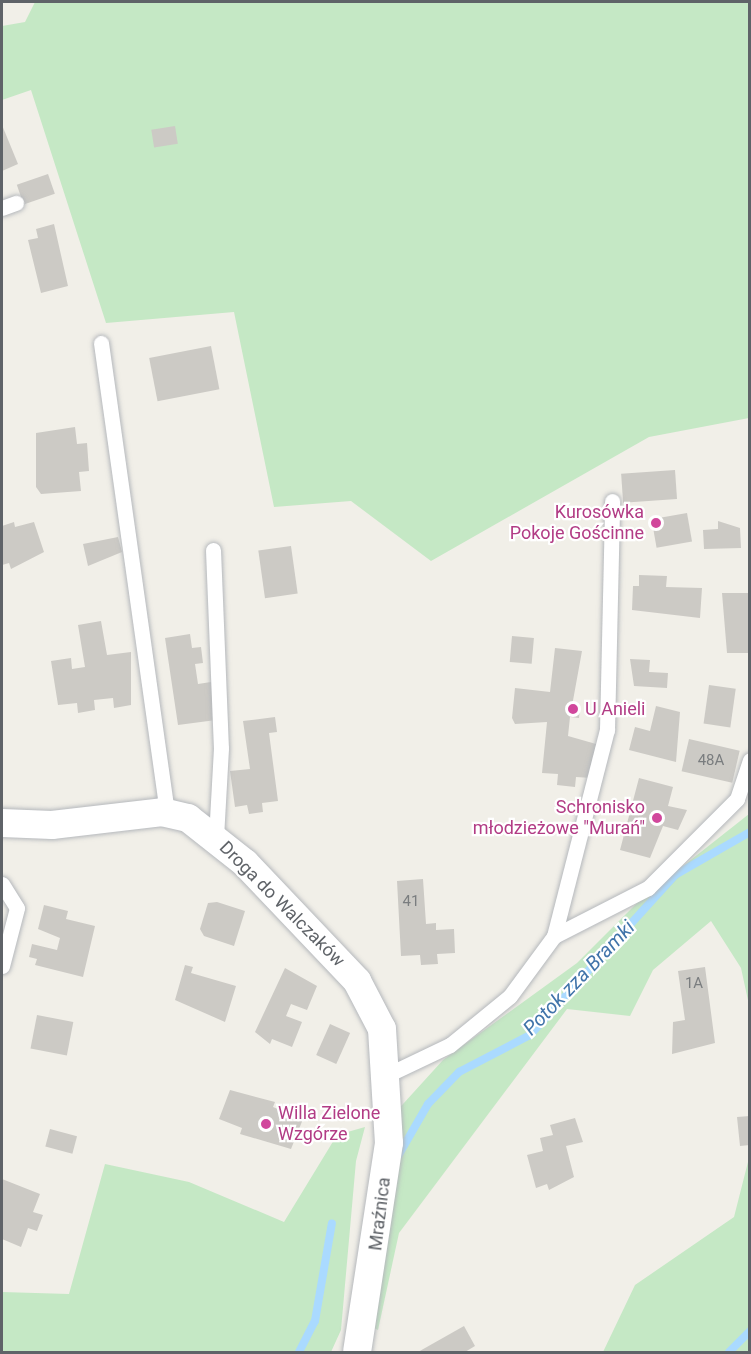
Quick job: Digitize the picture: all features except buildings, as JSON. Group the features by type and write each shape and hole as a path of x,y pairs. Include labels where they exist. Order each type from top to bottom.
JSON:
{"street":[{"name":"Droga do Walczaków","path":"2,823 52,825 167,813 188,818 216,837 357,981 382,1029 387,1075"},
{"name":"Mraźnica","path":"357,1352 389,1143 387,1075"}],"lane":[{"path":"2,208 16,203"},
{"path":"101,343 167,813"},
{"path":"387,1075 450,1045 510,996 554,936 607,730 612,501"},
{"path":"213,550 221,748 216,837"},
{"path":"554,936 648,888 737,799 750,759"},
{"path":"2,884 17,908 2,966"}],"green space":[{"path":"35,2 749,2 749,418 649,437 431,561 351,501 274,507 234,312 106,323 31,90 2,100 2,26 25,22"},
{"path":"749,814 749,1005 741,968 711,921 653,970 630,1016 567,1009 399,1233 378,1330 368,1325 393,1115 443,1060 577,963 640,900"},
{"path":"365,1127 356,1161 341,1330 331,1352 2,1352 2,1292 69,1294 105,1164 189,1182 284,1222 337,1135"},
{"path":"749,1158 749,1352 603,1352 635,1285 734,1217"}],"waterway":[{"name":"Potok zza Bramki","path":"398,1156 428,1104 459,1072 530,1035 675,875 750,832"},
{"name":"Potok zza Bramki","path":"299,1352 315,1321 332,1223"},
{"path":"729,1352 750,1331"}],"place":[{"name":"Kurosówka Pokoje Gościnne","path":"656,523"},
{"name":"U Anieli","path":"573,709"},
{"name":"Schronisko młodzieżowe \"Murań\"","path":"657,818"},
{"name":"Willa Zielone Wzgórze","path":"266,1124"}]}
